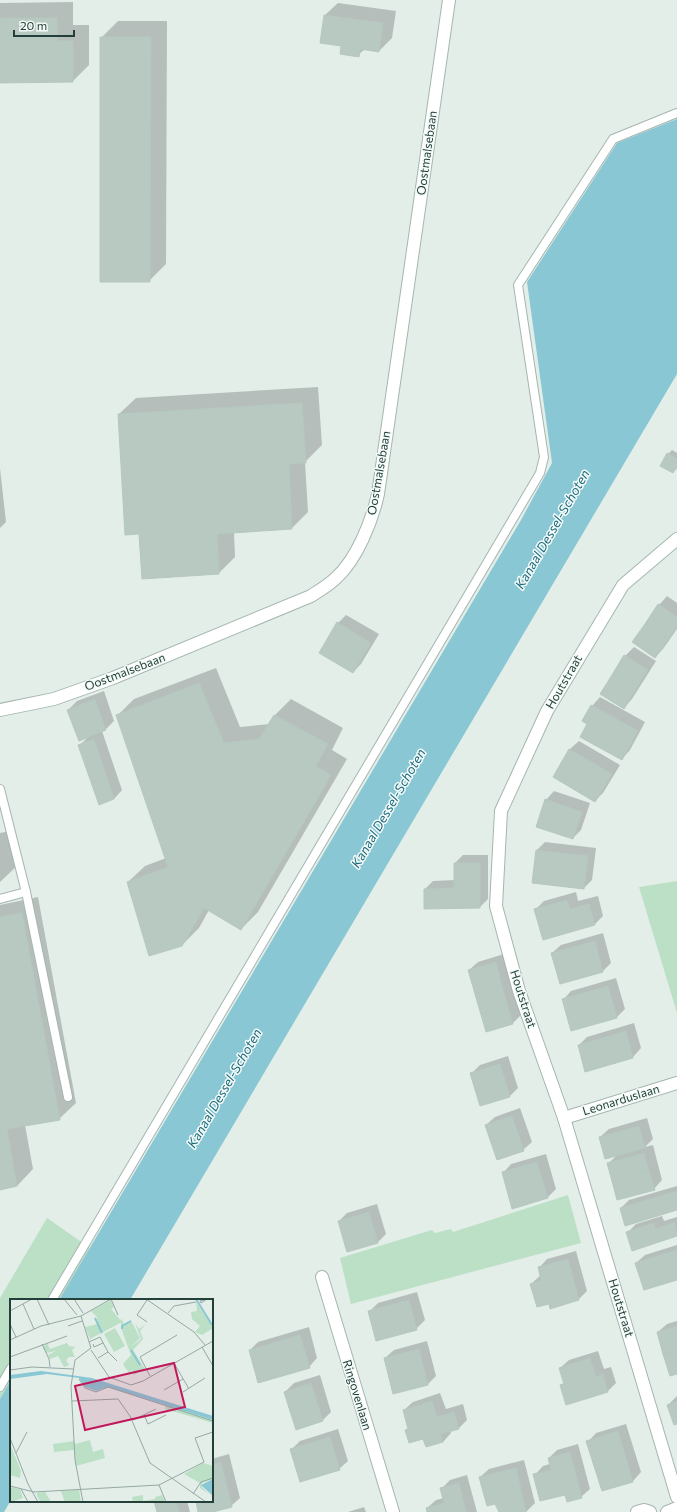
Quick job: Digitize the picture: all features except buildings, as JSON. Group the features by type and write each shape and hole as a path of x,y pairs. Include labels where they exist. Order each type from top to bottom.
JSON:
{"street":[{"name":"Oostmalsebaan","path":"0,710 54,699 113,678 311,596 337,577 353,556 374,513 378,494 449,0"},
{"name":"Houtstraat","path":"677,538 623,585 547,711 501,811 496,906 519,991 564,1118 677,1497"},
{"name":"Leonarduslaan","path":"564,1118 677,1083"},
{"name":"Ringovenlaan","path":"322,1278 393,1512"},
{"path":"667,1512 677,1508"},
{"path":"637,1512 644,1510 650,1512"}],"lane":[{"path":"53,1299 540,473 544,457 518,285 613,139 677,113"},
{"path":"0,789 26,892 68,1097"},
{"path":"0,898 26,892"},
{"path":"0,1387 10,1370"}],"green space":[{"path":"677,881 677,1013 639,887"},
{"path":"568,1195 581,1243 351,1304 340,1258 432,1230 435,1233 451,1229 453,1232"},
{"path":"47,1218 90,1248 60,1299 10,1299 10,1382 0,1399 0,1298"}],"water":[{"name":"Kanaal Dessel-Schoten","path":"677,119 677,374 131,1299 60,1299 521,520 552,463 527,282 617,143"},
{"path":"10,1382 10,1502 4,1512 0,1512 0,1399"}]}
